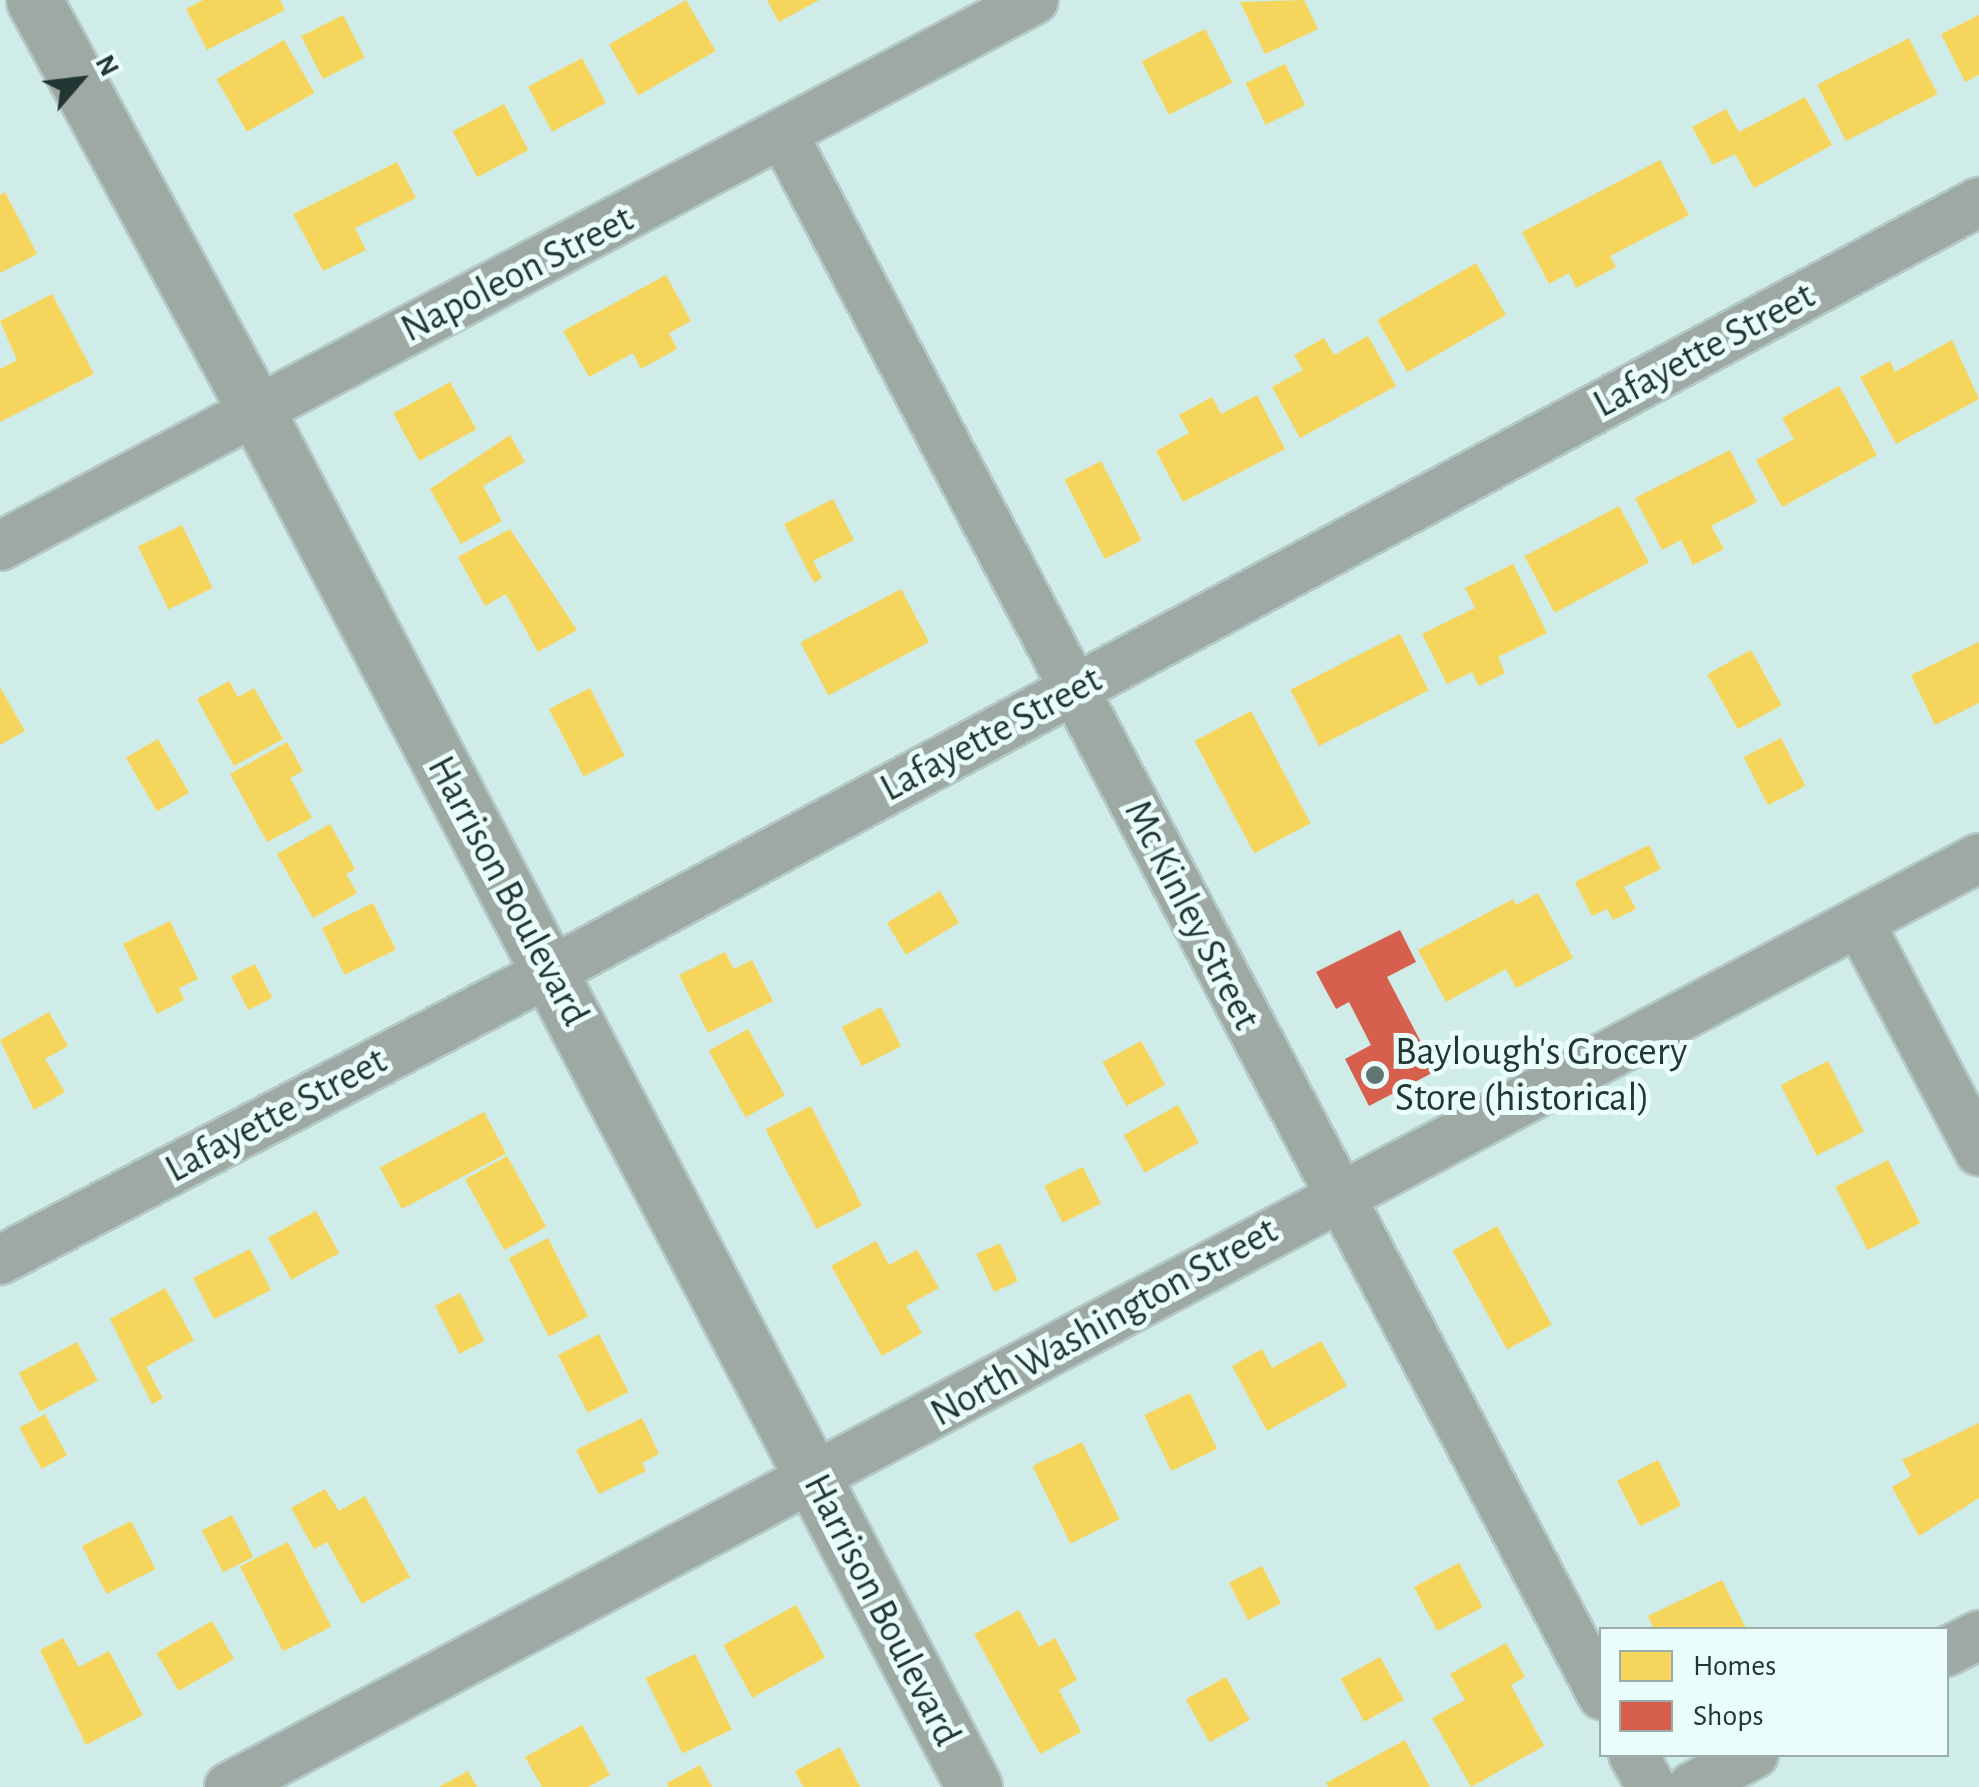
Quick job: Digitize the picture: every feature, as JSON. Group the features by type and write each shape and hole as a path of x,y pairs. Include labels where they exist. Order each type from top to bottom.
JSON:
{"street":[{"name":"Harrison Boulevard","path":"34,0 256,410 974,1787"},
{"name":"Napoleon Street","path":"0,546 784,136 1034,0"},
{"name":"Mc Kinley Street","path":"784,136 1076,688 1336,1196 1599,1689"},
{"name":"Lafayette Street","path":"0,1260 550,972 1979,202"},
{"name":"North Washington Street","path":"229,1787 815,1480 1336,1196 1979,858"},
{"path":"1859,922 1979,1151"},
{"path":"1949,1650 1979,1635"},
{"path":"1635,1757 1650,1787"},
{"path":"1692,1787 1748,1757"}],"building: Homes":[{"path":"203,0 280,0 285,10 207,50 186,9"},
{"path":"686,0 716,51 638,96 609,44"},
{"path":"767,0 819,0 779,22"},
{"path":"1304,0 1318,29 1265,54 1240,2"},
{"path":"343,15 365,58 323,79 301,36"},
{"path":"1979,15 1979,75 1965,82 1941,34"},
{"path":"1205,29 1232,82 1169,115 1142,61"},
{"path":"1909,38 1938,94 1846,141 1817,85"},
{"path":"284,40 314,93 247,132 216,79"},
{"path":"582,58 606,103 552,132 528,87"},
{"path":"1285,64 1305,105 1266,125 1245,83"},
{"path":"1805,97 1832,145 1754,188 1735,154 1713,165 1692,127 1726,109 1739,132"},
{"path":"504,104 528,150 477,177 453,131"},
{"path":"1660,160 1689,215 1610,256 1616,267 1576,288 1569,273 1549,284 1522,232"},
{"path":"397,162 416,198 355,228 366,250 323,271 293,214"},
{"path":"5,192 37,254 0,273 0,195"},
{"path":"1476,263 1506,315 1407,372 1377,320"},
{"path":"666,275 691,321 669,333 677,349 641,369 633,353 589,377 563,331"},
{"path":"52,294 94,374 0,422 0,369 17,360 0,321"},
{"path":"1368,336 1396,386 1300,438 1272,387 1303,370 1294,355 1324,338 1334,355"},
{"path":"1952,340 1979,399 1896,444 1860,377 1890,361 1895,372"},
{"path":"450,382 476,429 419,461 393,414"},
{"path":"1839,386 1877,455 1782,507 1756,460 1794,439 1782,418"},
{"path":"1257,395 1285,449 1183,502 1156,451 1189,433 1179,415 1212,397 1221,414"},
{"path":"510,435 525,462 483,486 502,521 461,544 430,489"},
{"path":"1730,450 1757,502 1711,526 1724,549 1693,565 1681,540 1662,550 1635,498"},
{"path":"1101,461 1141,540 1105,559 1064,480"},
{"path":"833,499 854,540 813,561 822,578 814,583 784,524"},
{"path":"1619,506 1649,563 1555,613 1525,556"},
{"path":"182,525 213,588 169,609 138,546"},
{"path":"510,529 577,630 538,652 506,594 485,606 458,557"},
{"path":"1513,564 1547,633 1498,657 1505,673 1479,686 1472,672 1447,684 1422,634 1475,608 1465,588"},
{"path":"901,589 929,642 829,695 800,643"},
{"path":"1400,634 1429,690 1319,746 1290,690"},
{"path":"1979,642 1979,703 1935,725 1911,675"},
{"path":"1751,650 1782,705 1738,729 1707,674"},
{"path":"229,681 238,697 254,688 283,739 234,766 197,699"},
{"path":"0,687 25,731 0,745"},
{"path":"590,688 625,756 584,777 549,709"},
{"path":"1251,711 1311,823 1254,853 1194,741"},
{"path":"1781,738 1806,786 1768,805 1744,757"},
{"path":"158,739 189,793 157,811 126,758"},
{"path":"287,742 303,771 290,778 312,818 267,842 230,774"},
{"path":"330,824 355,869 346,874 357,893 313,918 277,854"},
{"path":"1649,845 1661,869 1624,887 1636,909 1613,920 1607,909 1592,916 1575,882"},
{"path":"940,891 959,923 906,955 887,923"},
{"path":"1538,893 1573,958 1516,988 1506,969 1446,1002 1418,950 1513,899 1516,905"},
{"path":"373,903 396,950 345,975 322,928"},
{"path":"170,921 198,979 179,988 184,1000 157,1014 123,944"},
{"path":"725,952 734,969 752,960 773,1001 708,1033 679,975"},
{"path":"255,964 272,998 248,1010 231,976"},
{"path":"881,1007 901,1046 862,1066 842,1027"},
{"path":"49,1012 68,1046 45,1059 65,1092 34,1110 0,1040"},
{"path":"748,1029 785,1095 745,1117 709,1051"},
{"path":"1141,1041 1165,1085 1127,1106 1103,1062"},
{"path":"1828,1061 1864,1131 1817,1155 1781,1085"},
{"path":"1178,1105 1199,1143 1145,1173 1124,1135"},
{"path":"811,1106 862,1206 816,1229 766,1129"},
{"path":"484,1112 506,1153 402,1209 380,1167"},
{"path":"507,1156 546,1227 504,1250 465,1179"},
{"path":"1888,1160 1920,1223 1868,1250 1835,1187"},
{"path":"1083,1167 1101,1204 1062,1223 1044,1186"},
{"path":"316,1211 339,1253 291,1280 268,1238"},
{"path":"1497,1226 1552,1325 1507,1350 1452,1251"},
{"path":"548,1238 588,1316 549,1336 509,1258"},
{"path":"876,1241 889,1265 917,1250 939,1288 906,1306 922,1333 882,1356 831,1266"},
{"path":"1000,1243 1018,1281 994,1292 976,1254"},
{"path":"250,1249 271,1290 214,1319 193,1278"},
{"path":"165,1288 194,1340 146,1367 163,1398 152,1404 110,1319"},
{"path":"460,1293 485,1341 460,1354 435,1306"},
{"path":"599,1334 629,1392 588,1413 558,1355"},
{"path":"1321,1341 1347,1386 1267,1431 1232,1366 1262,1349 1272,1368"},
{"path":"77,1342 98,1381 39,1412 19,1373"},
{"path":"1190,1393 1217,1449 1171,1471 1144,1415"},
{"path":"45,1414 67,1455 41,1469 19,1428"},
{"path":"642,1418 659,1454 642,1463 646,1471 599,1494 576,1450"},
{"path":"1979,1423 1979,1498 1919,1536 1892,1487 1911,1476 1902,1460"},
{"path":"1082,1442 1120,1519 1070,1543 1033,1466"},
{"path":"1658,1460 1681,1505 1640,1526 1617,1481"},
{"path":"325,1489 339,1511 365,1496 410,1577 362,1604 327,1542 314,1549 291,1508"},
{"path":"232,1515 253,1557 223,1572 202,1530"},
{"path":"131,1521 156,1569 107,1594 82,1546"},
{"path":"288,1542 331,1627 283,1651 240,1567"},
{"path":"1459,1563 1482,1607 1437,1631 1414,1587"},
{"path":"1262,1566 1281,1603 1248,1620 1229,1583"},
{"path":"1722,1580 1746,1627 1653,1627 1648,1616"},
{"path":"796,1605 825,1657 752,1698 723,1645"},
{"path":"1019,1610 1039,1647 1055,1638 1077,1680 1059,1690 1081,1732 1040,1754 974,1634"},
{"path":"212,1621 234,1659 179,1691 157,1653"},
{"path":"63,1638 79,1667 109,1651 143,1715 86,1745 40,1650"},
{"path":"1506,1643 1525,1677 1511,1685 1544,1746 1471,1787 1432,1718 1465,1700 1450,1674"},
{"path":"695,1654 732,1729 682,1754 646,1678"},
{"path":"1380,1657 1404,1700 1364,1722 1341,1679"},
{"path":"1226,1677 1250,1720 1210,1742 1186,1699"},
{"path":"582,1725 610,1775 588,1787 542,1787 525,1757"},
{"path":"1405,1740 1430,1787 1328,1787 1326,1783"},
{"path":"840,1747 860,1787 803,1787 795,1771"},
{"path":"700,1765 712,1787 668,1787 667,1783"},
{"path":"468,1771 477,1787 439,1787"}],"building: Shops":[{"path":"1400,930 1416,962 1387,977 1436,1071 1369,1106 1345,1059 1371,1045 1349,1002 1336,1009 1316,972"}],"place":[{"name":"Baylough's Grocery Store (historical)","path":"1375,1075"}]}
